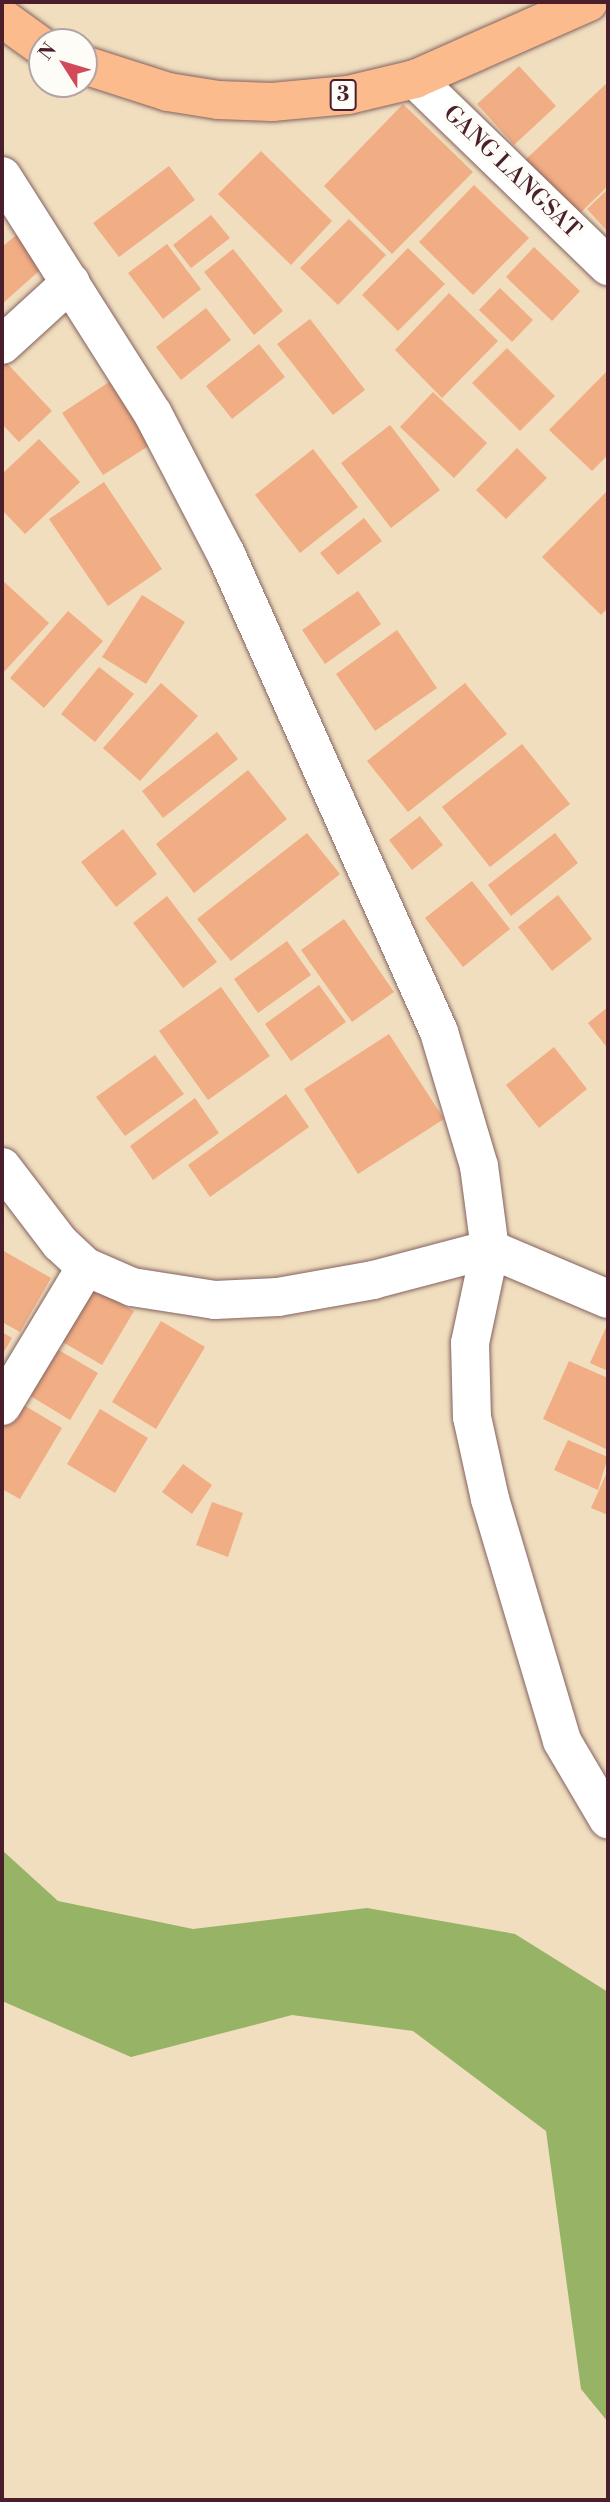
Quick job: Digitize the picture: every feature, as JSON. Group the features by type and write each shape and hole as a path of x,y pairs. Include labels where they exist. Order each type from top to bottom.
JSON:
{"highway":[{"name":"3","path":"98,70 168,92 218,100 272,102 348,95 415,79 589,2"},
{"path":"2,18 28,37"}],"street":[{"name":"GANG LANGSAT","path":"415,79 608,265"},
{"path":"2,176 153,414 226,554 439,1032 479,1166 490,1250 470,1343 472,1417 490,1499 562,1741 608,1819"},
{"path":"2,345 71,282"},
{"path":"2,1167 60,1243 86,1267 132,1287 215,1300 253,1298 373,1280 490,1250 608,1299"},
{"path":"2,1406 86,1267"}],"green space":[{"path":"2,1850 58,1901 193,1929 367,1908 515,1934 608,1992 608,2422 581,2389 546,2131 413,2031 292,2015 131,2057 2,2001"}],"building":[{"path":"519,66 556,106 514,145 477,104"},
{"path":"608,82 608,186 575,218 523,162"},
{"path":"403,104 473,172 392,254 324,186"},
{"path":"261,151 332,221 291,265 218,194"},
{"path":"169,166 195,200 119,257 93,223"},
{"path":"474,185 529,238 473,295 419,242"},
{"path":"608,189 608,232 587,209"},
{"path":"211,215 230,238 191,268 173,245"},
{"path":"349,219 386,255 338,305 300,268"},
{"path":"21,231 48,263 2,304 2,247"},
{"path":"167,244 201,289 163,319 128,273"},
{"path":"534,247 580,291 552,321 506,277"},
{"path":"408,248 445,284 398,331 362,295"},
{"path":"233,249 283,311 254,335 204,272"},
{"path":"500,288 533,320 512,342 479,310"},
{"path":"449,293 498,341 442,398 395,350"},
{"path":"206,308 231,340 181,380 156,347"},
{"path":"310,319 365,390 333,415 277,344"},
{"path":"259,344 285,377 232,419 206,386"},
{"path":"507,348 555,396 520,431 472,383"},
{"path":"3,359 52,411 19,442 2,424"},
{"path":"608,370 608,455 592,471 549,430"},
{"path":"109,382 150,445 103,475 62,413"},
{"path":"433,392 487,443 454,478 400,427"},
{"path":"390,425 440,490 391,528 341,463"},
{"path":"39,439 80,482 25,534 2,510 2,474"},
{"path":"517,448 547,478 506,519 476,490"},
{"path":"313,449 358,507 300,553 255,495"},
{"path":"104,482 162,569 108,606 49,519"},
{"path":"608,490 608,608 601,615 542,557"},
{"path":"364,518 382,541 338,575 320,553"},
{"path":"2,580 49,623 2,674"},
{"path":"358,591 381,624 325,664 302,630"},
{"path":"142,595 185,622 146,684 102,657"},
{"path":"68,611 103,641 44,708 10,678"},
{"path":"397,630 437,688 375,731 336,674"},
{"path":"99,667 134,694 95,742 61,714"},
{"path":"161,683 198,716 140,781 103,748"},
{"path":"465,683 507,734 408,812 367,761"},
{"path":"217,732 238,759 163,818 142,791"},
{"path":"522,744 570,804 490,867 442,807"},
{"path":"248,770 287,819 194,893 156,844"},
{"path":"420,816 443,845 412,870 389,840"},
{"path":"123,829 157,874 116,907 81,862"},
{"path":"307,833 340,874 231,961 197,919"},
{"path":"555,833 578,863 511,916 488,885"},
{"path":"472,881 510,929 463,967 425,918"},
{"path":"558,895 592,939 552,971 518,927"},
{"path":"167,896 217,962 183,988 133,923"},
{"path":"344,919 394,992 352,1022 301,950"},
{"path":"287,941 311,975 258,1013 234,979"},
{"path":"319,985 346,1022 291,1061 265,1024"},
{"path":"221,987 270,1056 208,1100 159,1031"},
{"path":"608,1007 608,1049 588,1023"},
{"path":"389,1034 444,1119 358,1174 304,1089"},
{"path":"554,1047 587,1089 539,1128 506,1085"},
{"path":"155,1055 184,1094 125,1136 96,1097"},
{"path":"286,1094 309,1127 210,1197 188,1165"},
{"path":"195,1098 219,1133 153,1180 130,1146"},
{"path":"2,1250 51,1278 20,1332 2,1322"},
{"path":"93,1288 134,1311 102,1365 61,1341"},
{"path":"161,1321 205,1347 156,1429 112,1402"},
{"path":"608,1323 608,1371 590,1363"},
{"path":"2,1332 12,1338 2,1355"},
{"path":"57,1349 98,1373 70,1420 29,1395"},
{"path":"569,1361 608,1378 608,1450 543,1419"},
{"path":"12,1398 62,1428 20,1499 2,1489 2,1416"},
{"path":"100,1409 148,1438 115,1493 67,1464"},
{"path":"568,1440 608,1457 598,1490 554,1470"},
{"path":"183,1464 212,1485 192,1514 162,1492"},
{"path":"608,1470 608,1515 591,1508"},
{"path":"212,1502 243,1513 228,1557 196,1545"}]}
